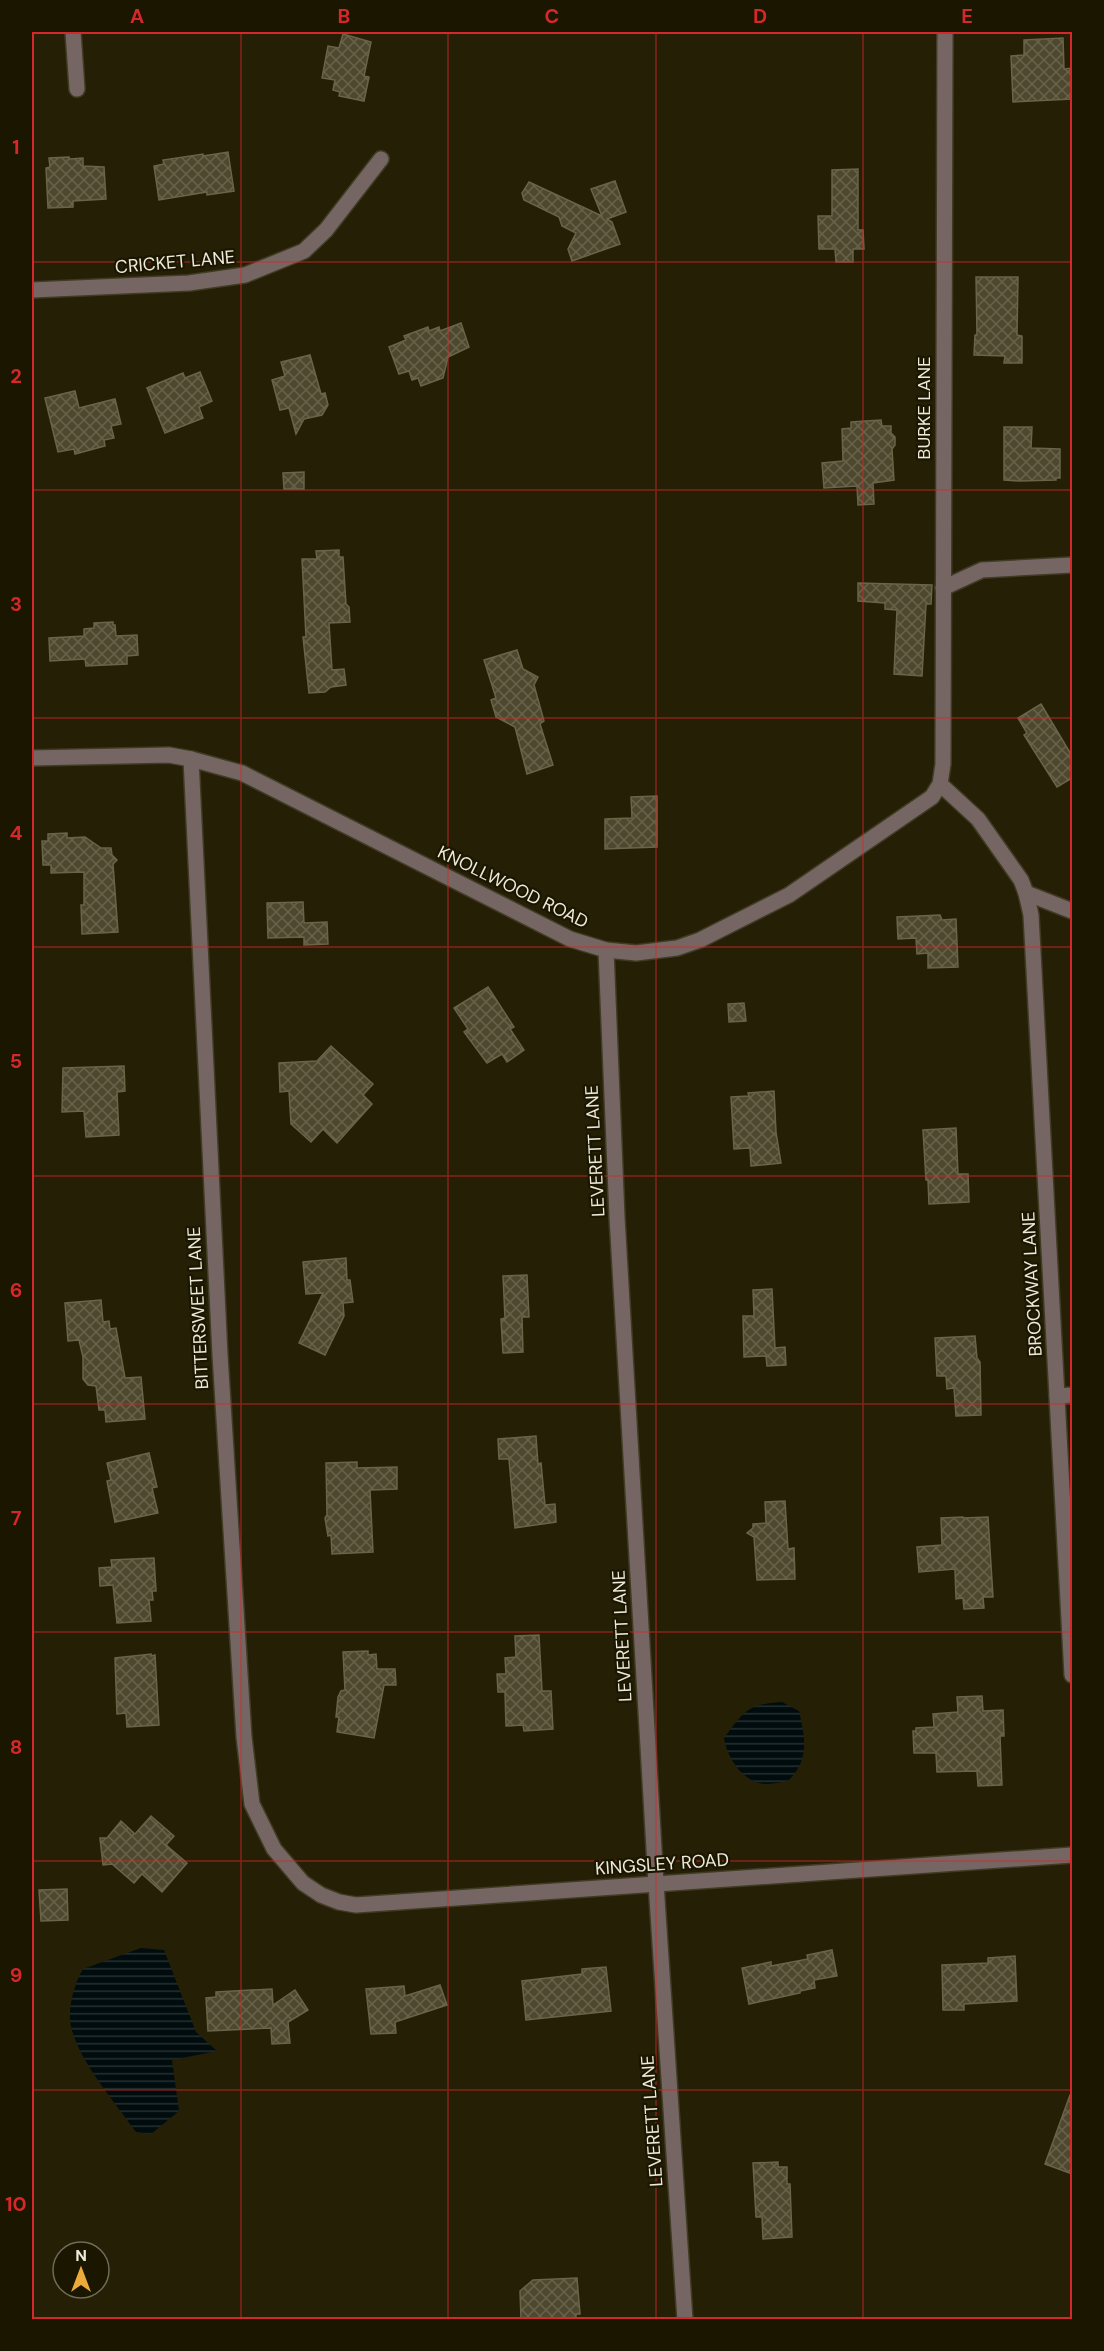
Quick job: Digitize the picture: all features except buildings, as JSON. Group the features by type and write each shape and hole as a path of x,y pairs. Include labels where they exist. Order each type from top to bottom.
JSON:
{"street":[{"path":"73,32 77,88"},
{"name":"BURKE LANE","path":"940,784 943,764 945,32"},
{"name":"CRICKET LANE","path":"32,290 189,283 245,275 304,251 326,230 381,159"},
{"path":"943,588 982,570 1072,565"},
{"name":"KNOLLWOOD ROAD","path":"32,758 169,755 242,773 570,939 606,950 636,953 677,948 710,936 789,896 932,797 940,784"},
{"name":"BITTERSWEET LANE","path":"191,759 220,1355 244,1737 252,1804 274,1849"},
{"path":"940,784 978,819 1021,880 1026,893 1072,911"},
{"name":"BROCKWAY LANE","path":"1026,893 1032,927 1065,1396 1072,1675"},
{"name":"LEVERETT LANE","path":"606,950 617,1217 656,1883 685,2319"},
{"name":"KINGSLEY ROAD","path":"274,1849 303,1882 321,1895 356,1905 1072,1855"}],"shaded area":[{"path":"782,1702 799,1711 804,1740 803,1757 788,1781 768,1784 757,1782 749,1779 737,1767 728,1753 724,1738 747,1711 761,1705"},
{"path":"141,1948 164,1950 196,2032 217,2051 172,2060 179,2111 151,2134 136,2132 96,2078 79,2048 70,2019 73,1993 83,1969"}]}
